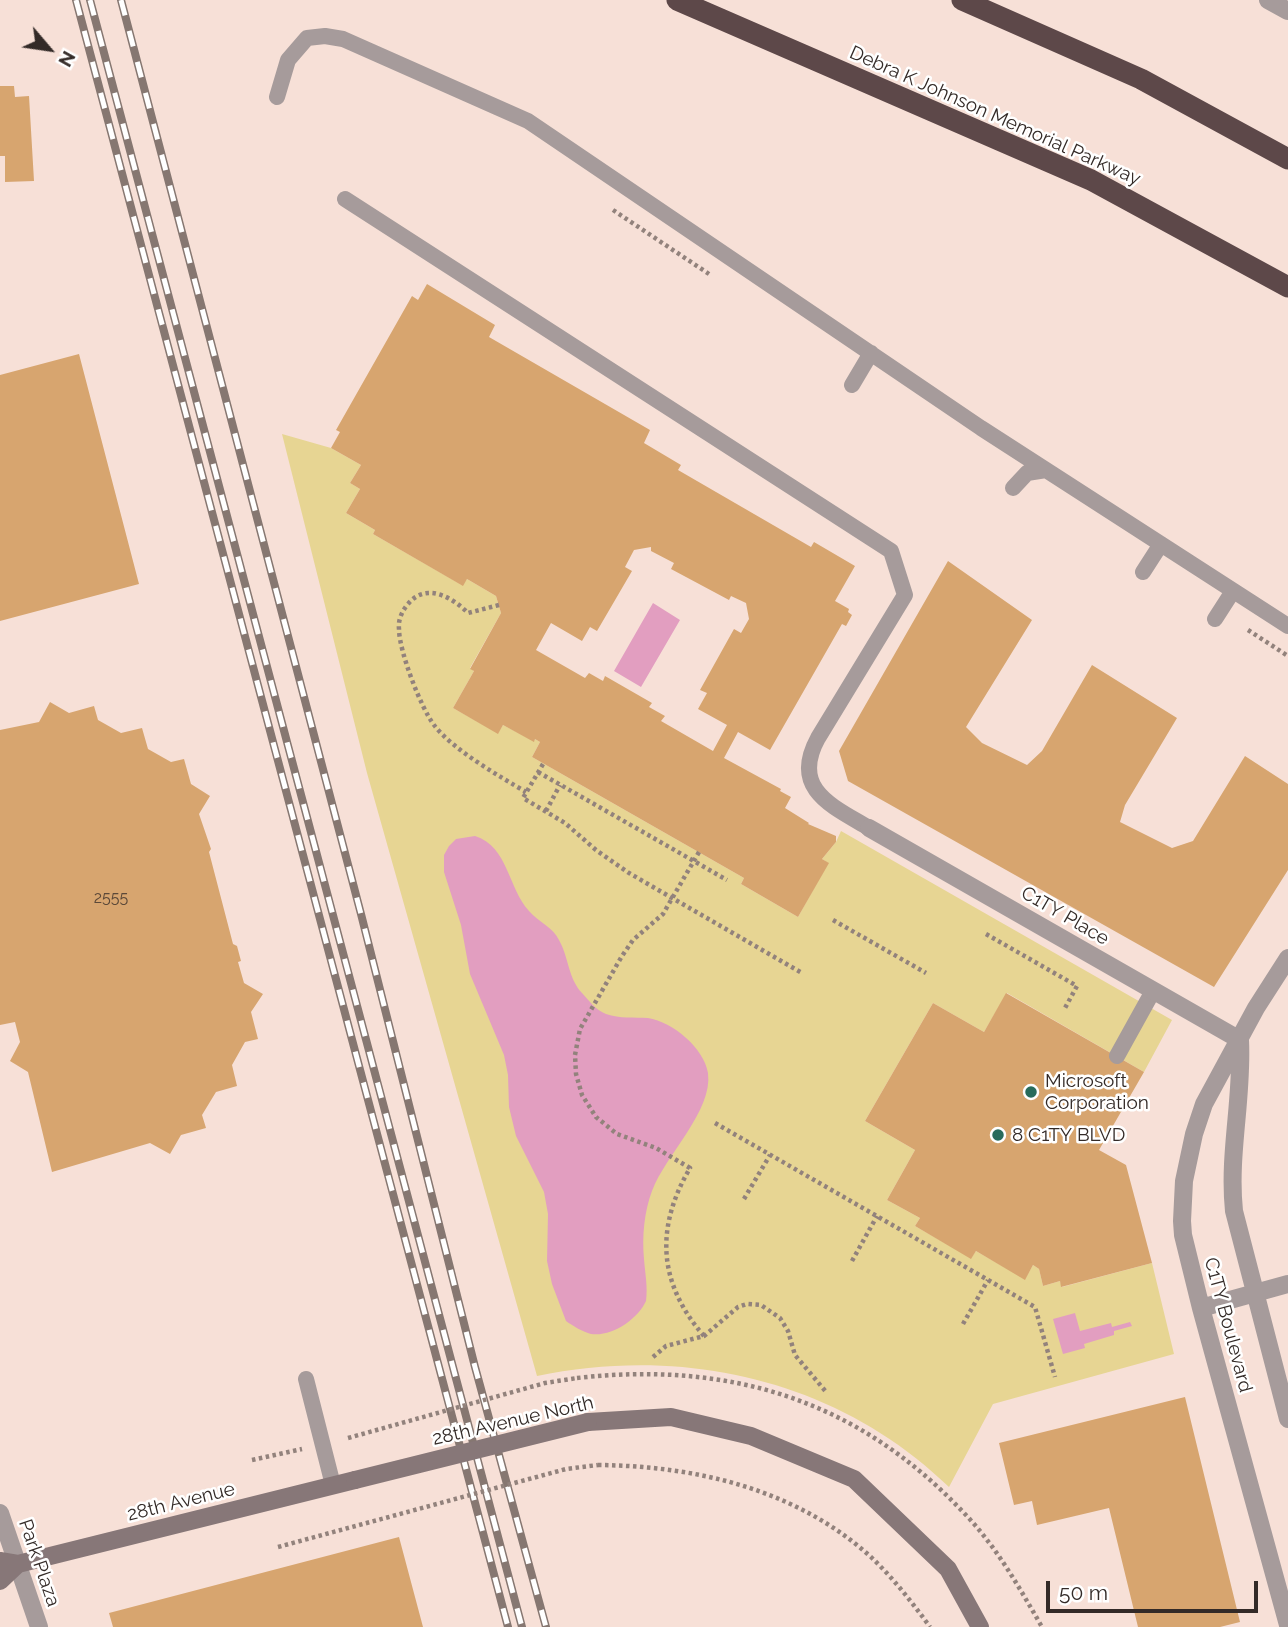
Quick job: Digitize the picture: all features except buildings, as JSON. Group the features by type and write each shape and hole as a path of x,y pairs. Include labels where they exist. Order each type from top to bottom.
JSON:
{"highway":[{"name":"Debra K Johnson Memorial Parkway","path":"677,0 1091,180 1288,287"},
{"path":"962,0 1141,79 1288,159"}],"main road":[{"name":"28th Avenue North","path":"355,1479 588,1422 671,1417 751,1436 855,1479 948,1569 980,1627"},
{"name":"28th Avenue","path":"9,1563 355,1479"},
{"path":"0,1581 9,1563"}],"street":[{"name":"C1TY Place","path":"869,828 1240,1040"},
{"name":"C1TY Boulevard","path":"1288,958 1256,1008 1204,1104 1194,1134 1184,1181 1183,1235 1200,1308 1288,1626"},
{"name":"C1TY Boulevard","path":"1240,1040 1242,1073 1231,1182 1238,1234 1288,1419"},
{"path":"1200,1308 1288,1284"},
{"name":"Park Plaza","path":"0,1513 9,1563 39,1627"}],"lane":[{"path":"278,97 288,60 307,38 325,36 343,39 528,121 1046,470 1288,626"},
{"path":"345,199 891,551 905,595 818,738 810,761 812,783 826,803 869,828"},
{"path":"852,385 871,353"},
{"path":"1013,488 1027,473 1046,470"},
{"path":"1143,572 1161,544"},
{"path":"1215,619 1233,591"},
{"path":"1117,1056 1153,991"},
{"path":"306,1379 333,1485"}],"path":[{"path":"499,605 468,613 448,598 433,593 421,593 411,601 402,615 398,630 405,660 426,712 435,726 457,746 526,792"},
{"path":"543,764 523,799 546,811 611,861 802,974"},
{"path":"538,772 727,880"},
{"path":"546,811 560,785"},
{"path":"699,852 663,914 634,940 584,1020 577,1038 575,1063 582,1095 590,1110 609,1128 626,1138 656,1147 690,1168 671,1204 666,1234 666,1258 680,1305 704,1336"},
{"path":"833,920 926,973"},
{"path":"986,934 1077,986 1065,1008"},
{"path":"715,1123 1034,1307 1055,1377"},
{"path":"744,1199 770,1155"},
{"path":"852,1261 877,1216"},
{"path":"963,1324 988,1280"},
{"path":"653,1357 666,1346 704,1336 738,1307 747,1304 761,1305 780,1318 788,1331 795,1355 827,1393"},
{"path":"348,1437 545,1383 577,1378"},
{"path":"278,1547 566,1469 598,1465 641,1465 696,1473 746,1485 796,1506 835,1529 870,1557 902,1590 930,1627"}],"shaded area":[{"path":"282,434 331,448 361,465 350,483 360,489 346,513 375,530 373,534 462,585 467,579 496,596 501,613 470,668 474,671 453,708 498,733 503,725 540,742 532,757 744,878 741,884 798,917 828,863 822,859 841,831 1172,1020 1144,1072 1007,993 984,1032 933,1003 865,1121 915,1150 887,1200 920,1218 915,1226 971,1258 976,1251 1025,1279 1033,1265 1039,1269 1043,1286 1060,1281 1062,1287 1152,1263 1174,1354 993,1404 949,1487 906,1450 859,1420 809,1397 757,1380 703,1369 648,1365 592,1367 537,1376 367,773"},
{"path":"653,603 680,620 641,687 614,671"},
{"path":"475,836 494,849 522,902 556,935 577,987 593,1005 611,1016 648,1018 667,1025 694,1046 708,1073 708,1087 696,1117 659,1177 649,1199 643,1251 646,1301 631,1320 607,1333 591,1334 566,1321 552,1284 547,1261 548,1214 544,1192 516,1136 509,1107 504,1055 470,974 461,925 444,872 444,855 449,846 456,839"},
{"path":"1075,1313 1080,1331 1111,1323 1112,1327 1130,1322 1132,1326 1114,1331 1114,1335 1084,1344 1085,1348 1063,1354 1053,1319"}],"railway":[{"path":"76,0 508,1627"},
{"path":"90,0 522,1627"},
{"path":"121,0 361,914 475,1367 546,1627"}],"place":[{"name":"Microsoft Corporation","path":"1031,1092"},
{"name":"8 C1TY BLVD","path":"998,1135"}]}
